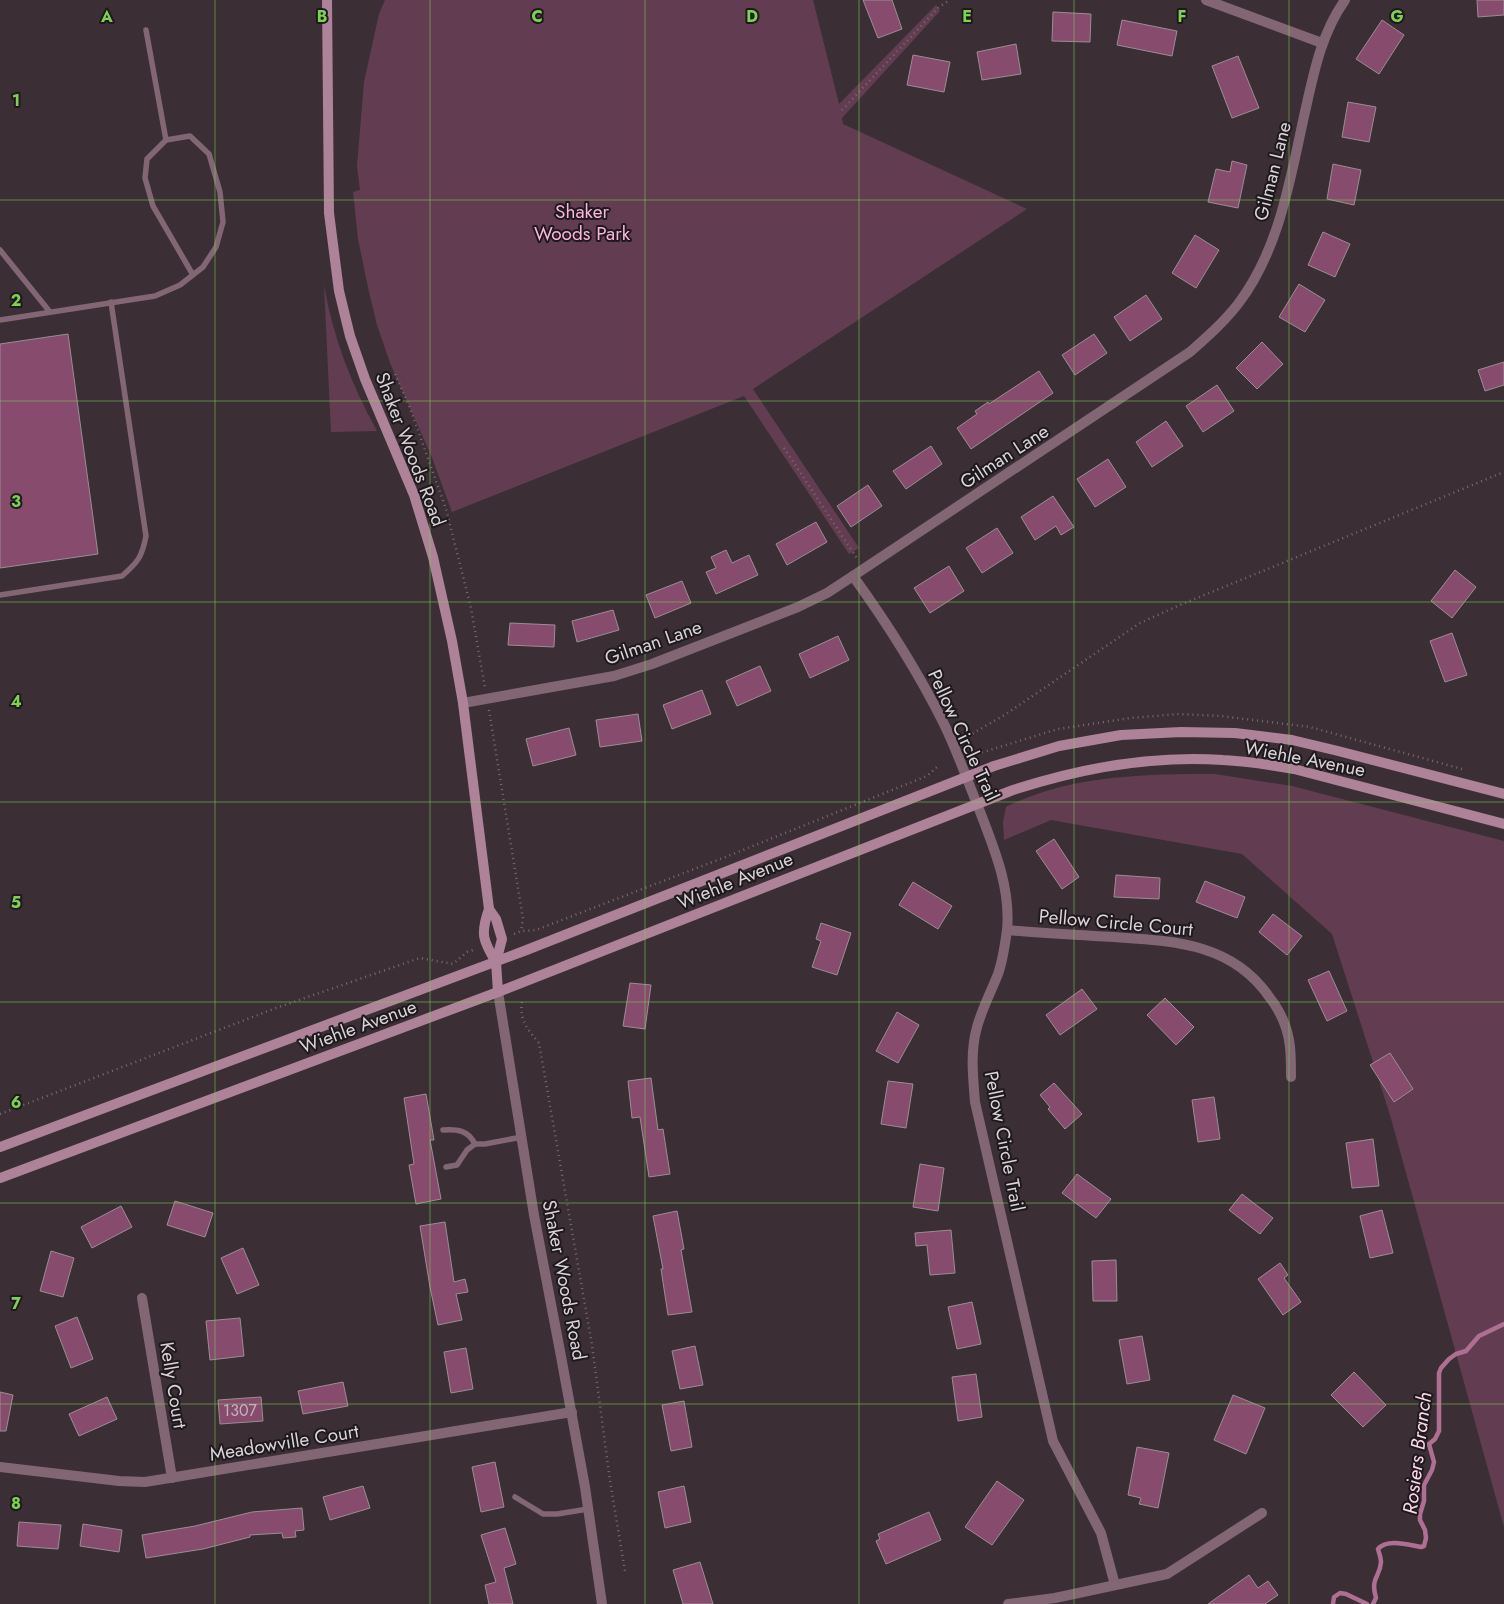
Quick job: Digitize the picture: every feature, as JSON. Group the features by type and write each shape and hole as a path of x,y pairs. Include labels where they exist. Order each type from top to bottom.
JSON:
{"main road":[{"name":"Shaker Woods Road","path":"327,0 329,213 339,291 350,336 365,379 414,495 433,557 452,641 463,703 488,909 483,927 486,946 496,962"},
{"name":"Wiehle Avenue","path":"0,1147 496,962 967,776 1025,756 1092,739 1173,732 1226,733 1292,740 1504,794"},
{"name":"Wiehle Avenue","path":"0,1178 498,992 977,804 1043,780 1106,766 1178,759 1223,760 1294,769 1504,824"},
{"name":"Shaker Woods Road","path":"488,909 496,919 502,940 496,962 498,992"}],"street":[{"path":"1206,0 1322,43"},
{"name":"Gilman Lane","path":"463,703 614,676 652,664 798,607 827,593 1190,352 1215,330 1238,304 1254,280 1268,253 1280,221 1322,43 1345,0"},
{"name":"Pellow Circle Trail","path":"853,576 886,622 922,682 943,723 967,776 1006,888 1008,909 1004,949 998,974 984,1005 972,1053 976,1102 1053,1441 1101,1533 1115,1585"},
{"name":"Pellow Circle Court","path":"1007,930 1161,940 1211,950 1231,960 1264,989 1278,1009 1286,1028 1290,1047 1291,1077"},
{"name":"Shaker Woods Road","path":"498,992 534,1215 572,1412 602,1604"},
{"name":"Kelly Court","path":"142,1298 172,1478"},
{"name":"Meadowville Court","path":"0,1467 119,1481 145,1482 572,1412"},
{"path":"1008,1604 1055,1598 1167,1574 1262,1512"}],"lane":[{"path":"146,30 166,140"},
{"path":"0,320 155,296 180,285 193,275 203,267 216,247 223,222 220,192 209,154 190,136 166,140 147,158 145,178 153,206 193,275"},
{"path":"0,250 50,312"},
{"path":"0,595 122,576 134,566 143,552 146,536 111,302"},
{"path":"443,1130 456,1129 467,1133 476,1144"},
{"path":"446,1167 457,1165 467,1150 476,1144 522,1137"},
{"path":"515,1497 543,1514 588,1510"}],"path":[{"path":"842,110 939,8 950,0"},
{"path":"395,374 410,408 446,509 471,608 493,728 523,919 521,931"},
{"path":"784,448 864,569"},
{"path":"977,754 965,738 1022,703 1140,623 1504,472"},
{"path":"502,940 521,931 536,930 927,776 936,767 940,769"},
{"path":"0,1114 276,1008 411,961 420,958 453,964 467,952 486,946"},
{"path":"522,1002 522,1019 526,1028 539,1043 592,1345 610,1482 625,1571"}],"green space":[{"name":"Shaker Woods Park","path":"385,0 813,0 839,104 936,5 940,11 842,118 843,124 1027,209 753,389 859,548 849,554 744,396 452,512 431,455 390,363 377,325 358,239 353,192 360,190 357,166 364,82 379,14"},
{"path":"324,285 332,323 344,360 359,396 377,431 331,432"},
{"path":"1215,774 1292,786 1504,841 1504,1527 1390,1115 1332,934 1242,854 1051,820 1004,840 1003,822 1006,807 1030,796 1055,788 1108,778"}],"building":[{"path":"863,0 892,0 902,29 878,38"},
{"path":"1477,0 1504,0 1504,15 1478,17"},
{"path":"1053,12 1091,14 1090,42 1052,41"},
{"path":"1122,20 1177,31 1172,56 1117,45"},
{"path":"1382,20 1404,35 1379,74 1356,59"},
{"path":"1016,44 1021,74 982,80 977,52"},
{"path":"913,55 950,62 944,92 907,85"},
{"path":"1238,56 1259,108 1232,118 1212,66"},
{"path":"1348,102 1376,107 1369,142 1342,137"},
{"path":"1232,161 1247,165 1238,208 1208,202 1216,169 1230,172"},
{"path":"1333,164 1361,170 1354,205 1327,199"},
{"path":"1323,232 1350,244 1335,277 1308,265"},
{"path":"1195,235 1219,250 1196,288 1172,273"},
{"path":"1299,284 1325,300 1305,332 1279,317"},
{"path":"1146,295 1162,319 1130,341 1114,317"},
{"path":"68,334 98,554 0,568 0,344"},
{"path":"1094,334 1107,353 1075,375 1062,355"},
{"path":"1262,342 1283,364 1257,389 1236,368"},
{"path":"1504,362 1504,385 1485,391 1478,370"},
{"path":"1039,371 1053,393 971,449 957,428 977,414 975,411"},
{"path":"1217,385 1234,411 1203,432 1186,406"},
{"path":"1166,421 1183,446 1152,467 1136,442"},
{"path":"931,446 942,464 906,489 893,471"},
{"path":"1108,459 1126,487 1095,507 1077,479"},
{"path":"868,485 882,506 851,527 837,506"},
{"path":"1053,496 1074,527 1061,535 1056,526 1035,540 1021,517"},
{"path":"816,522 827,542 787,565 776,544"},
{"path":"997,528 1013,553 982,573 966,548"},
{"path":"726,550 732,563 749,555 758,575 716,594 706,572 716,568 711,557"},
{"path":"949,566 964,591 930,613 914,588"},
{"path":"1455,570 1476,587 1452,618 1431,601"},
{"path":"682,581 691,603 655,618 646,595"},
{"path":"613,610 619,630 577,642 572,621"},
{"path":"510,623 555,625 554,647 508,645"},
{"path":"1452,633 1467,675 1445,682 1430,641"},
{"path":"838,636 849,660 810,678 799,654"},
{"path":"760,666 771,691 737,706 726,681"},
{"path":"702,690 711,714 672,729 663,705"},
{"path":"638,714 642,741 600,747 596,720"},
{"path":"569,728 576,755 533,766 526,739"},
{"path":"1054,839 1079,877 1062,889 1036,851"},
{"path":"1116,875 1160,878 1159,899 1114,897"},
{"path":"1205,881 1245,897 1237,918 1196,902"},
{"path":"913,882 952,906 938,929 899,905"},
{"path":"1273,914 1302,936 1287,955 1259,932"},
{"path":"821,923 851,933 837,975 812,967 821,941 816,939"},
{"path":"1329,971 1347,1011 1327,1021 1308,980"},
{"path":"630,983 651,985 645,1029 623,1026"},
{"path":"1082,989 1097,1009 1060,1035 1046,1015"},
{"path":"1165,998 1194,1027 1176,1045 1147,1015"},
{"path":"897,1012 919,1025 898,1063 876,1051"},
{"path":"1390,1053 1413,1089 1394,1102 1370,1065"},
{"path":"651,1078 658,1130 663,1129 670,1174 649,1177 640,1117 632,1118 628,1081"},
{"path":"888,1081 913,1084 906,1128 881,1124"},
{"path":"1054,1083 1082,1114 1065,1129 1048,1109 1050,1107 1040,1095"},
{"path":"426,1094 434,1140 430,1140 441,1199 416,1204 409,1165 414,1164 404,1098"},
{"path":"1214,1097 1220,1139 1198,1142 1192,1100"},
{"path":"1373,1139 1379,1186 1352,1188 1346,1143"},
{"path":"920,1164 944,1168 938,1211 913,1207"},
{"path":"1077,1174 1111,1199 1096,1218 1062,1193"},
{"path":"1242,1194 1273,1218 1260,1234 1229,1210"},
{"path":"175,1201 213,1213 205,1237 167,1225"},
{"path":"121,1206 132,1227 92,1248 81,1227"},
{"path":"1382,1210 1393,1253 1370,1258 1360,1216"},
{"path":"677,1211 684,1249 681,1250 692,1312 668,1315 661,1269 663,1269 653,1216"},
{"path":"445,1222 454,1282 465,1279 468,1292 456,1294 462,1320 438,1325 420,1226"},
{"path":"951,1230 955,1273 930,1275 927,1245 916,1246 915,1233"},
{"path":"243,1248 259,1285 237,1294 221,1258"},
{"path":"51,1251 74,1258 63,1297 40,1291"},
{"path":"1116,1260 1117,1301 1093,1301 1092,1261"},
{"path":"1280,1263 1288,1275 1284,1278 1301,1302 1283,1315 1258,1279"},
{"path":"972,1302 981,1344 957,1349 948,1307"},
{"path":"77,1317 93,1359 71,1368 55,1326"},
{"path":"240,1318 244,1356 210,1360 206,1321"},
{"path":"1142,1336 1150,1380 1127,1384 1119,1340"},
{"path":"695,1346 703,1385 680,1389 672,1351"},
{"path":"466,1348 473,1389 451,1393 444,1352"},
{"path":"1354,1372 1386,1405 1363,1427 1331,1395"},
{"path":"976,1374 982,1417 958,1421 952,1377"},
{"path":"343,1382 348,1406 303,1414 298,1391"},
{"path":"0,1392 13,1395 6,1431 0,1431"},
{"path":"1233,1395 1265,1408 1246,1454 1214,1440"},
{"path":"107,1397 117,1419 79,1436 69,1414"},
{"path":"261,1397 263,1421 220,1424 218,1400"},
{"path":"684,1401 692,1447 671,1451 662,1405"},
{"path":"1137,1447 1169,1453 1158,1508 1139,1504 1141,1498 1128,1495"},
{"path":"495,1462 504,1507 481,1512 472,1467"},
{"path":"997,1481 1024,1500 992,1545 965,1527"},
{"path":"363,1486 370,1508 330,1520 323,1497"},
{"path":"684,1486 691,1522 665,1528 658,1492"},
{"path":"302,1508 304,1530 295,1531 296,1537 283,1538 282,1533 250,1535 250,1537 203,1549 146,1558 142,1535 195,1526 252,1512"},
{"path":"929,1512 941,1540 886,1564 876,1541 880,1539 878,1534"},
{"path":"19,1522 61,1525 58,1549 17,1546"},
{"path":"83,1524 122,1530 119,1552 80,1546"},
{"path":"505,1528 516,1564 504,1568 513,1604 489,1604 485,1585 496,1582 481,1535"},
{"path":"700,1562 713,1604 683,1604 673,1570"},
{"path":"1249,1575 1258,1588 1268,1581 1278,1595 1265,1604 1208,1604"}],"waterway":[{"name":"Rosiers Branch","path":"1373,1604 1376,1598 1374,1586 1381,1562 1378,1549 1392,1543 1424,1546 1426,1538 1420,1514 1424,1501 1424,1485 1434,1462 1429,1444 1435,1439 1439,1431 1439,1373 1441,1368 1456,1354 1466,1351 1479,1336 1504,1324"},
{"name":"Rosiers Branch","path":"1333,1604 1334,1597 1340,1593 1367,1604"}]}
